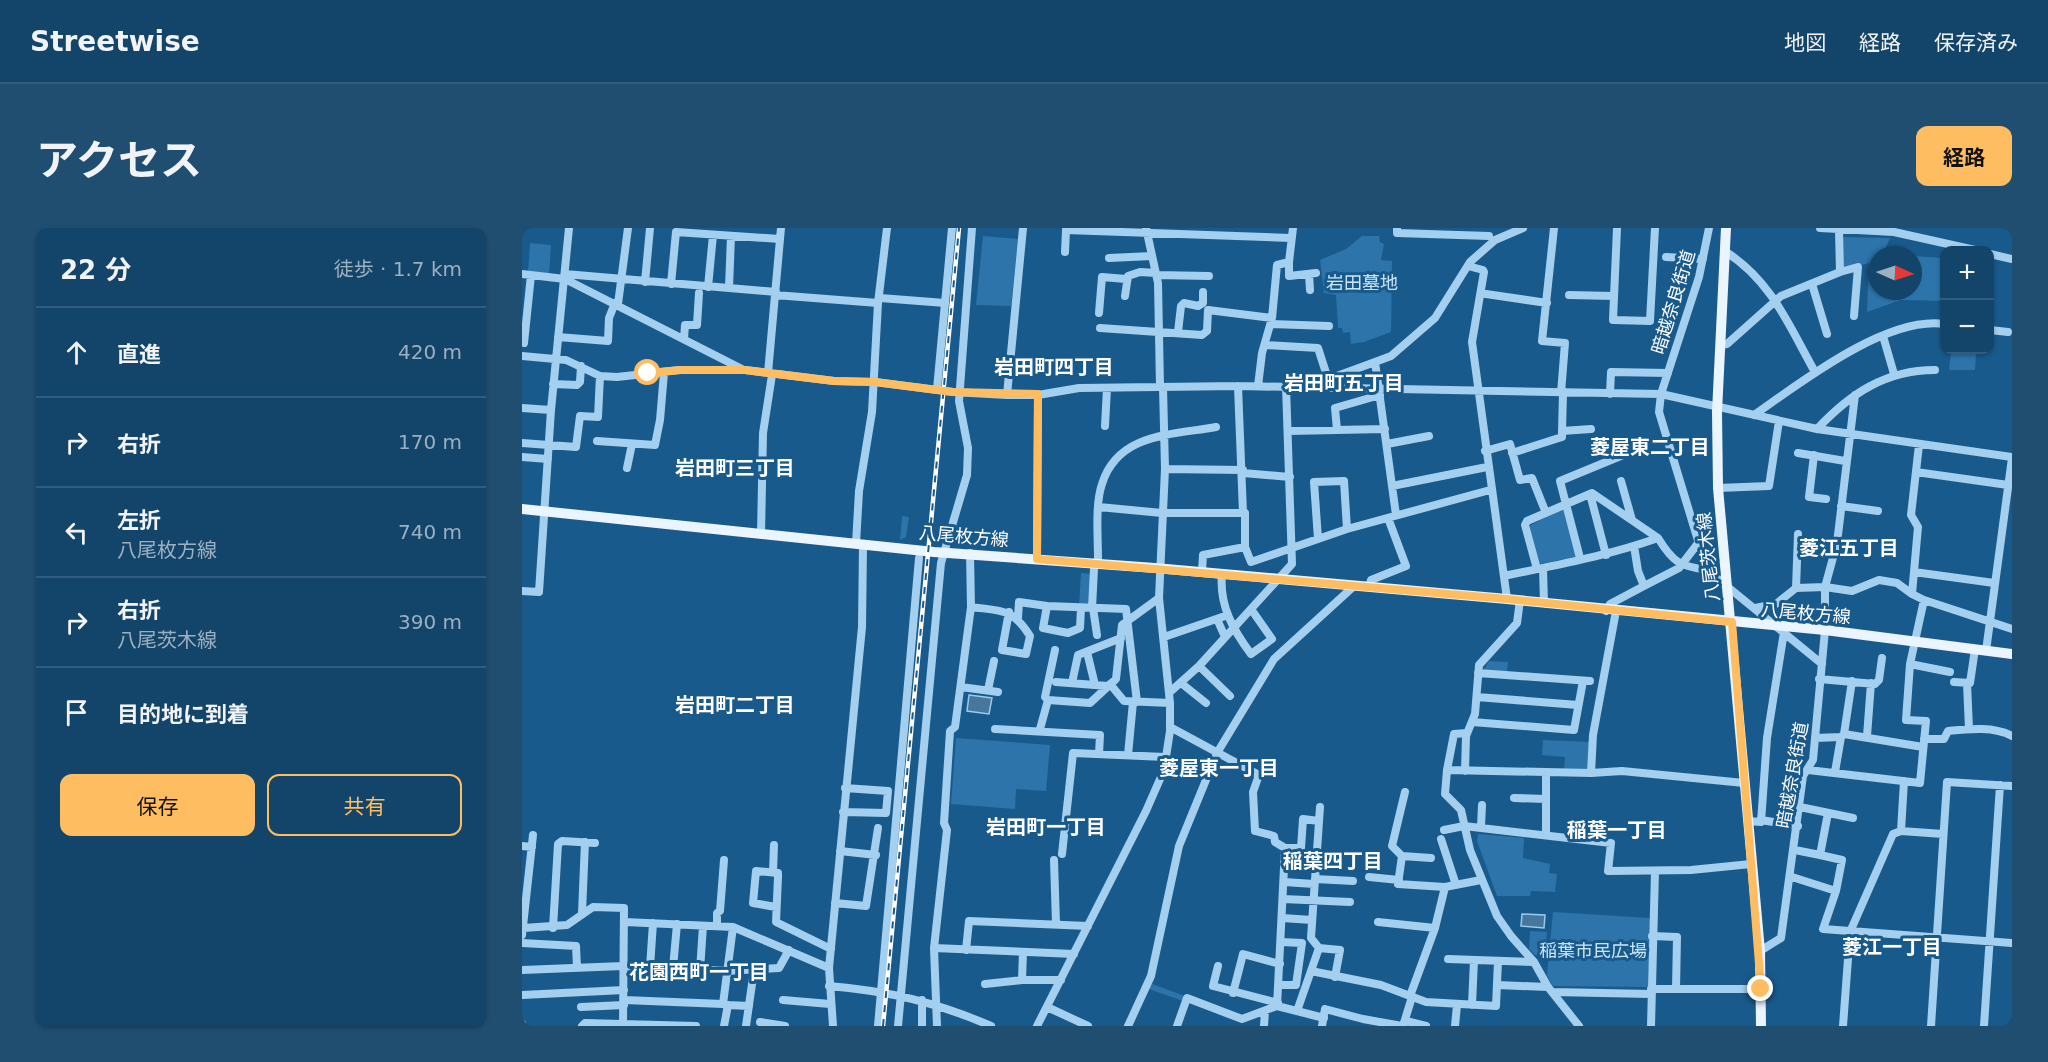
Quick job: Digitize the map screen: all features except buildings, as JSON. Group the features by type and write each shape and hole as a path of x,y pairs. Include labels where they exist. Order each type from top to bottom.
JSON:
{"main road":[{"name":"八尾茨木線","path":"1726,228 1717,407 1718,488 1732,622 1760,951 1761,1026"},
{"name":"八尾枚方線","path":"522,509 943,552 1160,568 1520,600 1732,622 1780,630 1825,630 2012,654"}],"street":[{"path":"522,591 539,592 551,410 569,228"},
{"path":"558,337 608,341 609,318 616,304 622,280 628,228"},
{"path":"645,282 650,228"},
{"path":"760,534 763,433 770,374 781,228"},
{"path":"833,1026 829,968 862,627 859,491 872,412 879,301 887,228"},
{"path":"937,389 952,228"},
{"path":"898,1026 943,552 967,475 968,448 959,392 972,228"},
{"path":"1007,394 1023,228"},
{"path":"1293,228 1288,276 1312,274 1310,290"},
{"path":"1397,228 1397,233 1492,238 1523,228"},
{"path":"1318,387 1328,379 1391,356 1435,318 1468,266 1492,238 1497,228"},
{"path":"1512,453 1562,437 1565,343 1542,341 1554,228"},
{"path":"1617,228 1613,320 1650,321 1655,228"},
{"name":"暗越奈良街道","path":"1707,570 1659,412 1660,394 1703,259 1709,228"},
{"path":"1820,228 1909,235 1957,246"},
{"path":"1065,252 1066,230 1147,229 1291,238"},
{"path":"1037,1026 1089,926 1164,770 1170,726 1170,692 1160,598 1165,470 1164,435 1156,274 1147,229"},
{"path":"1839,230 1840,272"},
{"path":"671,284 676,232 780,239"},
{"path":"708,287 713,235"},
{"path":"729,288 731,236"},
{"path":"1726,252 1737,259 1777,301 1815,372"},
{"path":"1109,258 1152,255"},
{"path":"1994,257 2012,259"},
{"path":"1666,258 1703,259"},
{"path":"1258,386 1271,321 1277,265 1289,262"},
{"path":"1468,266 1484,272 1472,342 1490,490 1507,599"},
{"path":"1721,345 1726,344 1777,301 1840,272 1858,267 1854,316"},
{"path":"1099,313 1102,277 1126,279 1140,272 1209,276"},
{"path":"522,274 729,288 775,294 945,303"},
{"path":"524,343 531,275"},
{"path":"565,276 745,370"},
{"path":"1125,296 1126,279"},
{"path":"1812,284 1827,334"},
{"path":"684,339 685,325 697,325 699,292"},
{"path":"1178,332 1181,306 1184,303 1198,306 1203,303 1203,292"},
{"path":"1486,294 1547,303"},
{"path":"1569,295 1614,296"},
{"path":"1100,328 1160,330 1202,335 1207,331 1208,310 1271,321 1329,326"},
{"path":"1754,415 1815,372 1883,336 1919,322 1940,324"},
{"path":"1994,331 2008,332"},
{"path":"1883,336 1893,375"},
{"path":"1265,345 1318,348 1328,379"},
{"path":"522,356 556,358 581,366 600,376 680,370 745,370 834,381 875,382 959,392 1007,394 1038,394 1107,388 1238,386 1318,387 1380,392 1477,390 1660,394 1817,429 2012,457 2008,485 2009,507 1989,622 1970,683 1954,682"},
{"path":"1369,587 1371,580 1406,566 1392,516 1392,486 1375,362"},
{"path":"554,384 577,385 580,382 581,366"},
{"path":"1817,429 1855,395 1893,375 1914,370 1935,370"},
{"path":"1610,394 1611,372 1668,373"},
{"path":"597,441 655,445 660,420 664,373"},
{"path":"522,443 576,447 580,416 598,417 600,376"},
{"path":"1238,386 1245,547 1251,562 1347,529 1490,490"},
{"path":"1170,692 1199,666 1292,564 1286,386"},
{"path":"1105,426 1107,388"},
{"path":"1337,430 1335,408 1380,392"},
{"path":"1037,559 1038,394"},
{"name":"暗越奈良街道","path":"1760,951 1781,938 1792,877 1803,776 1813,760 1825,630 1825,587 1837,543 1848,434 1855,395"},
{"path":"522,408 551,410"},
{"path":"1718,488 1769,486 1779,421"},
{"path":"1098,635 1092,608 1102,484 1121,452 1164,435 1216,427"},
{"path":"1288,431 1385,429"},
{"path":"1562,431 1591,429"},
{"path":"1387,444 1429,436"},
{"path":"627,468 632,444"},
{"path":"1485,451 1510,444 1520,480 1532,478 1546,513"},
{"path":"1912,594 1918,528 1911,515 1919,445"},
{"path":"1580,558 1560,481 1628,453"},
{"path":"1798,453 1845,460"},
{"path":"1814,455 1809,497 1826,499"},
{"path":"522,457 548,459"},
{"path":"1392,486 1487,467"},
{"path":"1165,470 1243,472 1290,477"},
{"path":"1916,472 2008,485"},
{"path":"1318,539 1314,482 1344,481 1347,529"},
{"path":"1621,481 1632,520"},
{"path":"1544,603 1540,568 1526,525 1527,521 1590,494"},
{"path":"1590,494 1658,538 1670,557 1681,564 1707,570 1822,664"},
{"path":"1590,494 1606,555"},
{"path":"1841,506 1878,511"},
{"path":"1100,507 1162,513 1243,513"},
{"path":"1796,588 1798,534"},
{"path":"1504,576 1580,558 1606,555 1658,538"},
{"path":"1591,773 1593,735 1611,611 1610,604 1679,568 1699,542"},
{"path":"1634,546 1638,571 1644,586"},
{"path":"1202,572 1203,555 1245,547"},
{"path":"937,1026 934,948 947,830 944,823 950,731 955,727 971,607 970,553"},
{"path":"878,1026 919,558"},
{"path":"1914,572 1994,583"},
{"path":"1222,574 1220,591 1233,629 1251,654 1272,639 1251,609"},
{"path":"1755,608 1776,604 1796,588 1825,587 1852,591 1879,580 1897,583 1924,600 2012,629"},
{"path":"1128,1026 1151,976 1179,846 1217,753 1274,659 1354,586"},
{"path":"1048,700 1090,703 1116,679 1122,625 1160,598"},
{"path":"1465,771 1467,733 1477,698 1478,673 1484,658 1517,623 1520,600"},
{"path":"1808,770 1920,783 1926,721 1906,720 1910,664 1924,600"},
{"path":"1018,618 1019,602 1047,606 1126,609 1135,702 1128,755"},
{"path":"1047,606 1043,628 1068,633 1080,628 1081,608"},
{"path":"971,607 1009,612 1018,618 1030,636 1026,654 1002,650 1009,612"},
{"path":"1164,638 1228,615"},
{"path":"1217,619 1225,637"},
{"path":"1761,820 1767,738 1780,630"},
{"path":"1072,683 1078,655 1121,638"},
{"path":"1040,729 1048,700 1045,697 1055,650"},
{"path":"1087,652 1095,685"},
{"path":"1819,680 1871,683 1879,680 1882,658"},
{"path":"988,690 994,661"},
{"path":"1910,664 1950,672"},
{"path":"1199,666 1230,696"},
{"path":"1472,722 1574,730 1578,705 1586,681 1478,673"},
{"path":"1835,772 1852,681"},
{"path":"1056,682 1109,685 1124,701 1170,703"},
{"path":"1181,683 1206,703"},
{"path":"1867,736 1871,683"},
{"path":"1967,683 1969,729"},
{"path":"961,687 998,692"},
{"path":"1477,698 1578,705"},
{"path":"1170,726 1259,775 1253,792 1255,831 1274,836 1275,842 1285,848 1301,848 1303,819 1319,820"},
{"path":"995,729 1100,735 1099,754"},
{"path":"1815,738 1842,735 1867,736 1924,743 1944,739 1947,731 1969,729 2003,730 2012,736"},
{"path":"1467,733 1454,734 1445,794 1461,810 1481,880 1502,922 1534,962 1550,990 1579,1026"},
{"path":"1062,854 1073,753 1165,756"},
{"path":"1447,770 1546,773 1622,771 1744,783"},
{"path":"1546,773 1546,834"},
{"path":"1901,831 1904,781"},
{"path":"1931,1026 1947,782 2012,786"},
{"path":"1984,1026 2000,785"},
{"path":"843,812 885,813 888,791 845,789"},
{"path":"1405,792 1392,846 1402,856 1431,858"},
{"path":"1514,798 1546,799"},
{"path":"1481,827 1482,805"},
{"path":"1320,807 1311,938 1318,948 1340,950 1335,977"},
{"path":"1800,807 1853,818"},
{"path":"1820,855 1828,813"},
{"path":"1748,821 1761,822 1761,820 1798,826"},
{"path":"1444,830 1464,826 1481,827 1611,843 1608,871 1654,871 1751,864"},
{"path":"835,903 866,906 876,855 878,828"},
{"path":"1843,1026 1850,932 1893,834 1901,831 1943,834"},
{"path":"522,935 526,865 533,836"},
{"path":"1442,839 1456,885"},
{"path":"554,927 558,844 562,841 595,843"},
{"path":"582,914 585,842"},
{"path":"773,872 774,845"},
{"path":"522,846 532,847"},
{"path":"1277,1005 1285,848"},
{"path":"1795,850 1842,860 1836,891 1823,929 2012,943"},
{"path":"840,851 876,855"},
{"path":"1402,856 1398,884 1445,887 1481,880"},
{"path":"717,926 724,860"},
{"path":"1054,860 1056,924"},
{"path":"776,907 753,903 756,871 778,873 776,922 831,949"},
{"path":"1651,1026 1654,871"},
{"path":"1792,877 1836,891"},
{"path":"1369,878 1399,880"},
{"path":"1284,882 1353,881"},
{"path":"1404,1024 1435,928 1445,887"},
{"path":"1283,899 1350,902"},
{"path":"522,928 567,925 592,907 624,908 623,1024"},
{"path":"1282,918 1312,920"},
{"path":"966,950 969,921 1089,926"},
{"path":"625,922 733,927 829,968"},
{"path":"1378,922 1435,928"},
{"path":"650,967 653,923"},
{"path":"674,968 677,924"},
{"path":"700,970 704,926"},
{"path":"724,1026 727,971 733,927"},
{"path":"1652,936 1677,937 1676,989"},
{"path":"1279,985 1296,986 1301,965 1302,943 1281,942"},
{"path":"522,943 576,946 577,968"},
{"path":"934,948 1074,954"},
{"path":"1297,1011 1318,948"},
{"path":"522,970 623,966 727,971 754,970 779,968 789,950"},
{"path":"1022,980 1023,952"},
{"path":"1233,993 1243,954 1280,964"},
{"path":"1448,959 1534,962"},
{"path":"1472,1005 1474,960"},
{"path":"1311,971 1381,985 1435,1004 1496,1006 1498,961"},
{"path":"1218,966 1212,986 1297,1011 1323,1022 1325,1009 1362,1023 1426,1026"},
{"path":"746,1026 754,970"},
{"path":"985,984 1022,980 1060,980"},
{"path":"1497,985 1550,990 1651,992 1676,989 1761,989"},
{"path":"829,987 881,992 936,1003 991,1026"},
{"path":"522,995 624,990"},
{"path":"1177,1026 1187,998 1242,1019 1277,1005"},
{"path":"783,1000 830,1004"},
{"path":"922,1000 922,1026"},
{"path":"581,1007 624,1002 749,1006"},
{"path":"1455,1026 1457,1005"},
{"path":"1047,1007 1088,1026"},
{"path":"1264,1026 1265,1011"},
{"path":"760,1022 785,1026"},
{"path":"583,1026 623,1024 696,1026"}],"green space":[{"path":"983,236 1018,239 1011,306 976,305"},
{"name":"岩田墓地","path":"1362,236 1379,236 1380,242 1384,244 1381,260 1392,261 1391,332 1364,342 1351,344 1350,332 1343,333 1342,328 1338,328 1336,295 1324,293 1320,260 1346,249"},
{"path":"1842,237 1890,238 1886,246 1868,246 1868,263 1843,270"},
{"path":"530,243 551,245 549,275 528,272"},
{"path":"1922,257 1940,258 1940,301 1901,300 1922,300"},
{"path":"1868,288 1868,300 1901,300 1867,312"},
{"path":"1951,354 1976,354 1975,370 1949,370"},
{"path":"1562,509 1567,513 1576,557 1538,564 1529,526"},
{"path":"902,516 909,517 906,537 900,540"},
{"path":"1081,573 1092,574 1090,607 1079,606"},
{"path":"1489,661 1508,662 1507,672 1483,671"},
{"path":"956,738 1050,745 1046,791 1016,789 1015,809 951,804"},
{"path":"1543,740 1592,742 1590,772 1564,771 1565,757 1542,755"},
{"path":"1478,834 1524,838 1523,858 1550,864 1549,873 1557,874 1555,892 1531,891 1530,896 1497,896 1477,841"},
{"name":"稲葉市民広場","path":"1553,912 1650,918 1648,987 1553,986 1547,975"},
{"path":"1530,931 1547,932 1545,956 1535,955 1529,949"},
{"path":"1152,984 1185,996 1183,1001 1149,989"}],"shaded area":[{"path":"969,695 992,698 989,714 967,711"},
{"path":"1522,914 1545,915 1544,928 1521,926"}],"railway":[{"path":"883,1026 959,228"}],"district":[{"name":"岩田町四丁目","path":"1054,367"},
{"name":"岩田町五丁目","path":"1344,383"},
{"name":"菱屋東二丁目","path":"1650,447"},
{"name":"岩田町三丁目","path":"735,468"},
{"name":"菱江五丁目","path":"1849,548"},
{"name":"岩田町二丁目","path":"735,705"},
{"name":"菱屋東一丁目","path":"1219,768"},
{"name":"岩田町一丁目","path":"1046,827"},
{"name":"稲葉一丁目","path":"1617,830"},
{"name":"稲葉四丁目","path":"1333,861"},
{"name":"菱江一丁目","path":"1892,947"},
{"name":"花園西町一丁目","path":"699,972"}],"route":[{"path":"648,373 705,369 745,370 772,375 875,382 953,392 1038,394 1040,440 1037,559 1507,599 1732,622 1737,702 1760,951 1761,989"}]}
